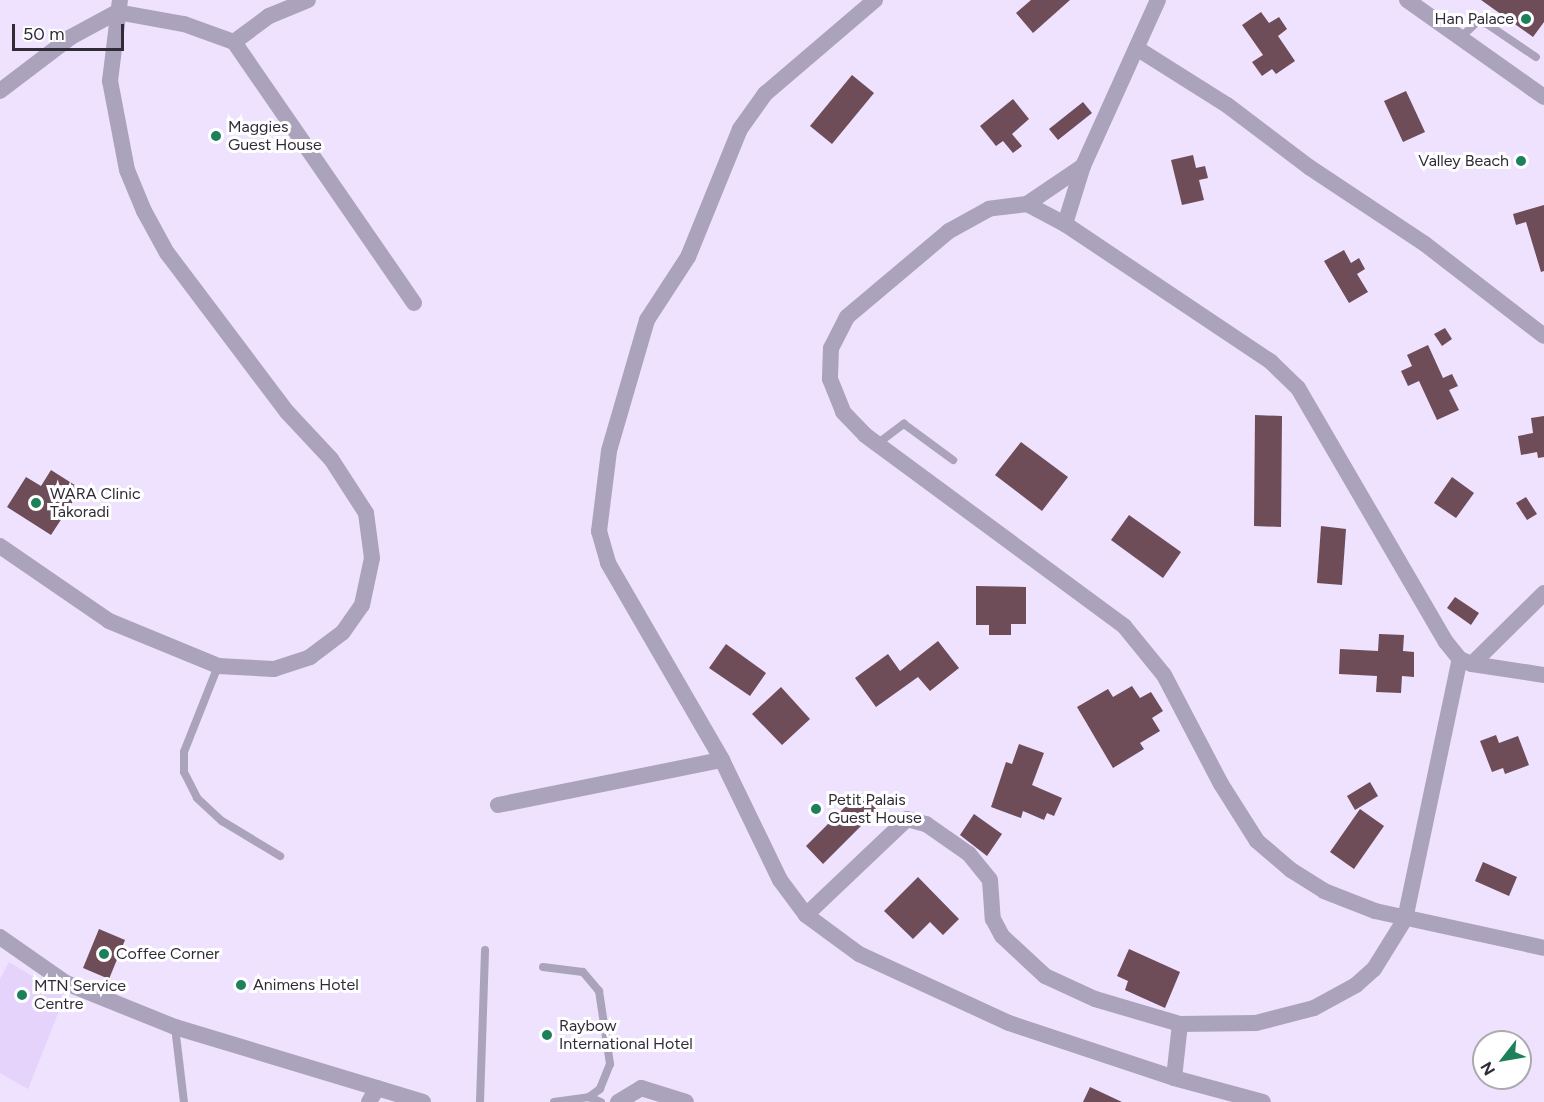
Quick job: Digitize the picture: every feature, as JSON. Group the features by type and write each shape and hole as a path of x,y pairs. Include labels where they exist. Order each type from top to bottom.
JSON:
{"street":[{"path":"234,42 269,16 308,0"},
{"path":"875,0 765,94 740,129 688,257 647,320 609,451 599,531 608,563 722,760 755,836 780,880 806,915 860,954 1009,1023 1174,1078 1263,1102"},
{"path":"1065,224 1083,166 1138,49 1158,0"},
{"path":"1407,0 1425,6 1460,38 1542,92"},
{"path":"0,546 109,621 218,666 274,669 310,657 343,632 362,605 372,558 366,513 331,459 287,412 167,253 144,211 127,170 110,81 119,6"},
{"path":"0,91 71,37 119,6 184,24 234,42 414,303"},
{"path":"1138,49 1227,105 1309,167 1425,244 1544,336"},
{"path":"1083,166 1027,204 989,209 950,231 847,317 831,348 830,379 843,412 877,444 1124,626 1164,675 1221,784 1257,841 1291,870 1324,891 1405,920 1544,948"},
{"path":"1027,204 1065,224 1271,362 1298,388 1446,642 1466,662 1544,675"},
{"path":"806,915 907,819 926,824 976,862 990,880 993,919 1002,936 1045,976 1095,999 1180,1024 1256,1023 1314,1008 1356,985 1374,969 1405,920 1466,662 1544,593"},
{"path":"498,805 722,760"},
{"path":"0,937 66,982 175,1027 373,1095 423,1102"},
{"path":"1174,1078 1180,1024"},
{"path":"618,1102 641,1088 686,1102"}],"lane":[{"path":"1460,38 1477,22 1487,24 1536,57"},
{"path":"877,444 904,424 953,460"},
{"path":"218,666 184,752 184,772 197,798 222,821 280,856"},
{"path":"480,1102 485,950"},
{"path":"543,968 583,972 599,991 610,1064 600,1089 589,1097 554,1102"},
{"path":"175,1027 184,1102"},
{"path":"589,1097 601,1102"}],"shaded area":[{"path":"9,962 65,996 28,1089 0,1073 0,979"}],"building":[{"path":"1031,0 1070,0 1033,33 1016,13"},
{"name":"Han Palace","path":"1481,0 1544,0 1544,22 1533,37"},
{"path":"1261,12 1269,23 1279,17 1287,29 1278,36 1295,61 1276,74 1272,69 1262,76 1252,62 1263,55 1242,25"},
{"path":"852,75 874,93 832,144 810,126"},
{"path":"1406,91 1425,132 1403,142 1384,101"},
{"path":"1013,99 1029,119 1012,134 1022,146 1013,153 1003,141 996,146 980,126"},
{"path":"1083,102 1092,113 1058,140 1049,129"},
{"path":"1193,155 1196,168 1205,166 1208,178 1199,180 1204,200 1182,205 1171,160"},
{"path":"1544,205 1544,271 1541,272 1526,222 1516,225 1513,214"},
{"path":"1344,250 1351,263 1359,258 1365,269 1357,274 1368,292 1349,303 1324,261"},
{"path":"1445,328 1452,339 1442,346 1434,334"},
{"path":"1428,345 1443,378 1452,374 1458,386 1449,390 1459,410 1437,420 1419,381 1408,386 1401,371 1412,366 1407,355"},
{"path":"1255,415 1282,416 1281,527 1254,526"},
{"path":"1544,416 1544,457 1538,458 1537,452 1521,455 1518,436 1533,433 1531,418"},
{"path":"1021,442 1068,477 1042,511 995,475"},
{"name":"WARA Clinic Takoradi","path":"51,470 81,489 51,535 7,507 26,477 41,486"},
{"path":"1452,477 1474,493 1456,518 1434,503"},
{"path":"1526,497 1537,514 1527,520 1516,503"},
{"path":"1129,515 1181,552 1163,578 1111,540"},
{"path":"1321,526 1346,529 1342,585 1317,583"},
{"path":"976,586 1026,587 1026,624 1011,624 1011,635 989,635 989,625 976,625"},
{"path":"1455,597 1479,613 1471,625 1447,608"},
{"path":"1379,634 1404,635 1403,651 1414,652 1414,677 1402,676 1401,693 1376,692 1377,676 1339,674 1340,649 1378,651"},
{"path":"938,641 959,668 930,691 918,677 876,707 855,678 888,654 900,671"},
{"path":"726,644 766,673 750,696 709,668"},
{"path":"1132,686 1140,698 1151,692 1163,711 1152,718 1160,731 1140,743 1144,749 1113,768 1077,707 1108,689 1113,697"},
{"path":"781,687 810,719 782,745 752,714"},
{"path":"1496,735 1499,743 1518,736 1529,765 1505,774 1503,768 1492,772 1480,741"},
{"path":"1019,744 1044,753 1032,785 1062,798 1054,816 1047,813 1044,820 1023,811 1021,818 991,807 1006,762 1012,764"},
{"path":"1370,782 1378,796 1355,810 1347,796"},
{"path":"860,792 877,810 823,864 806,846"},
{"path":"1360,809 1384,826 1354,869 1330,852"},
{"path":"974,814 1002,834 987,856 960,835"},
{"path":"1483,862 1517,877 1509,896 1475,881"},
{"path":"918,877 959,919 943,935 930,922 913,939 884,911"},
{"name":"Coffee Corner","path":"99,929 125,940 109,979 83,968"},
{"path":"1129,949 1180,972 1165,1008 1125,990 1128,981 1117,976"},
{"path":"1090,1087 1122,1102 1083,1102"}],"place":[{"name":"Han Palace","path":"1526,19"},
{"name":"Maggies Guest House","path":"216,136"},
{"name":"Valley Beach","path":"1521,161"},
{"name":"WARA Clinic Takoradi","path":"36,503"},
{"name":"Petit Palais Guest House","path":"816,809"},
{"name":"Coffee Corner","path":"104,954"},
{"name":"Animens Hotel","path":"241,985"},
{"name":"MTN Service Centre","path":"22,995"},
{"name":"Raybow International Hotel","path":"547,1035"}]}
